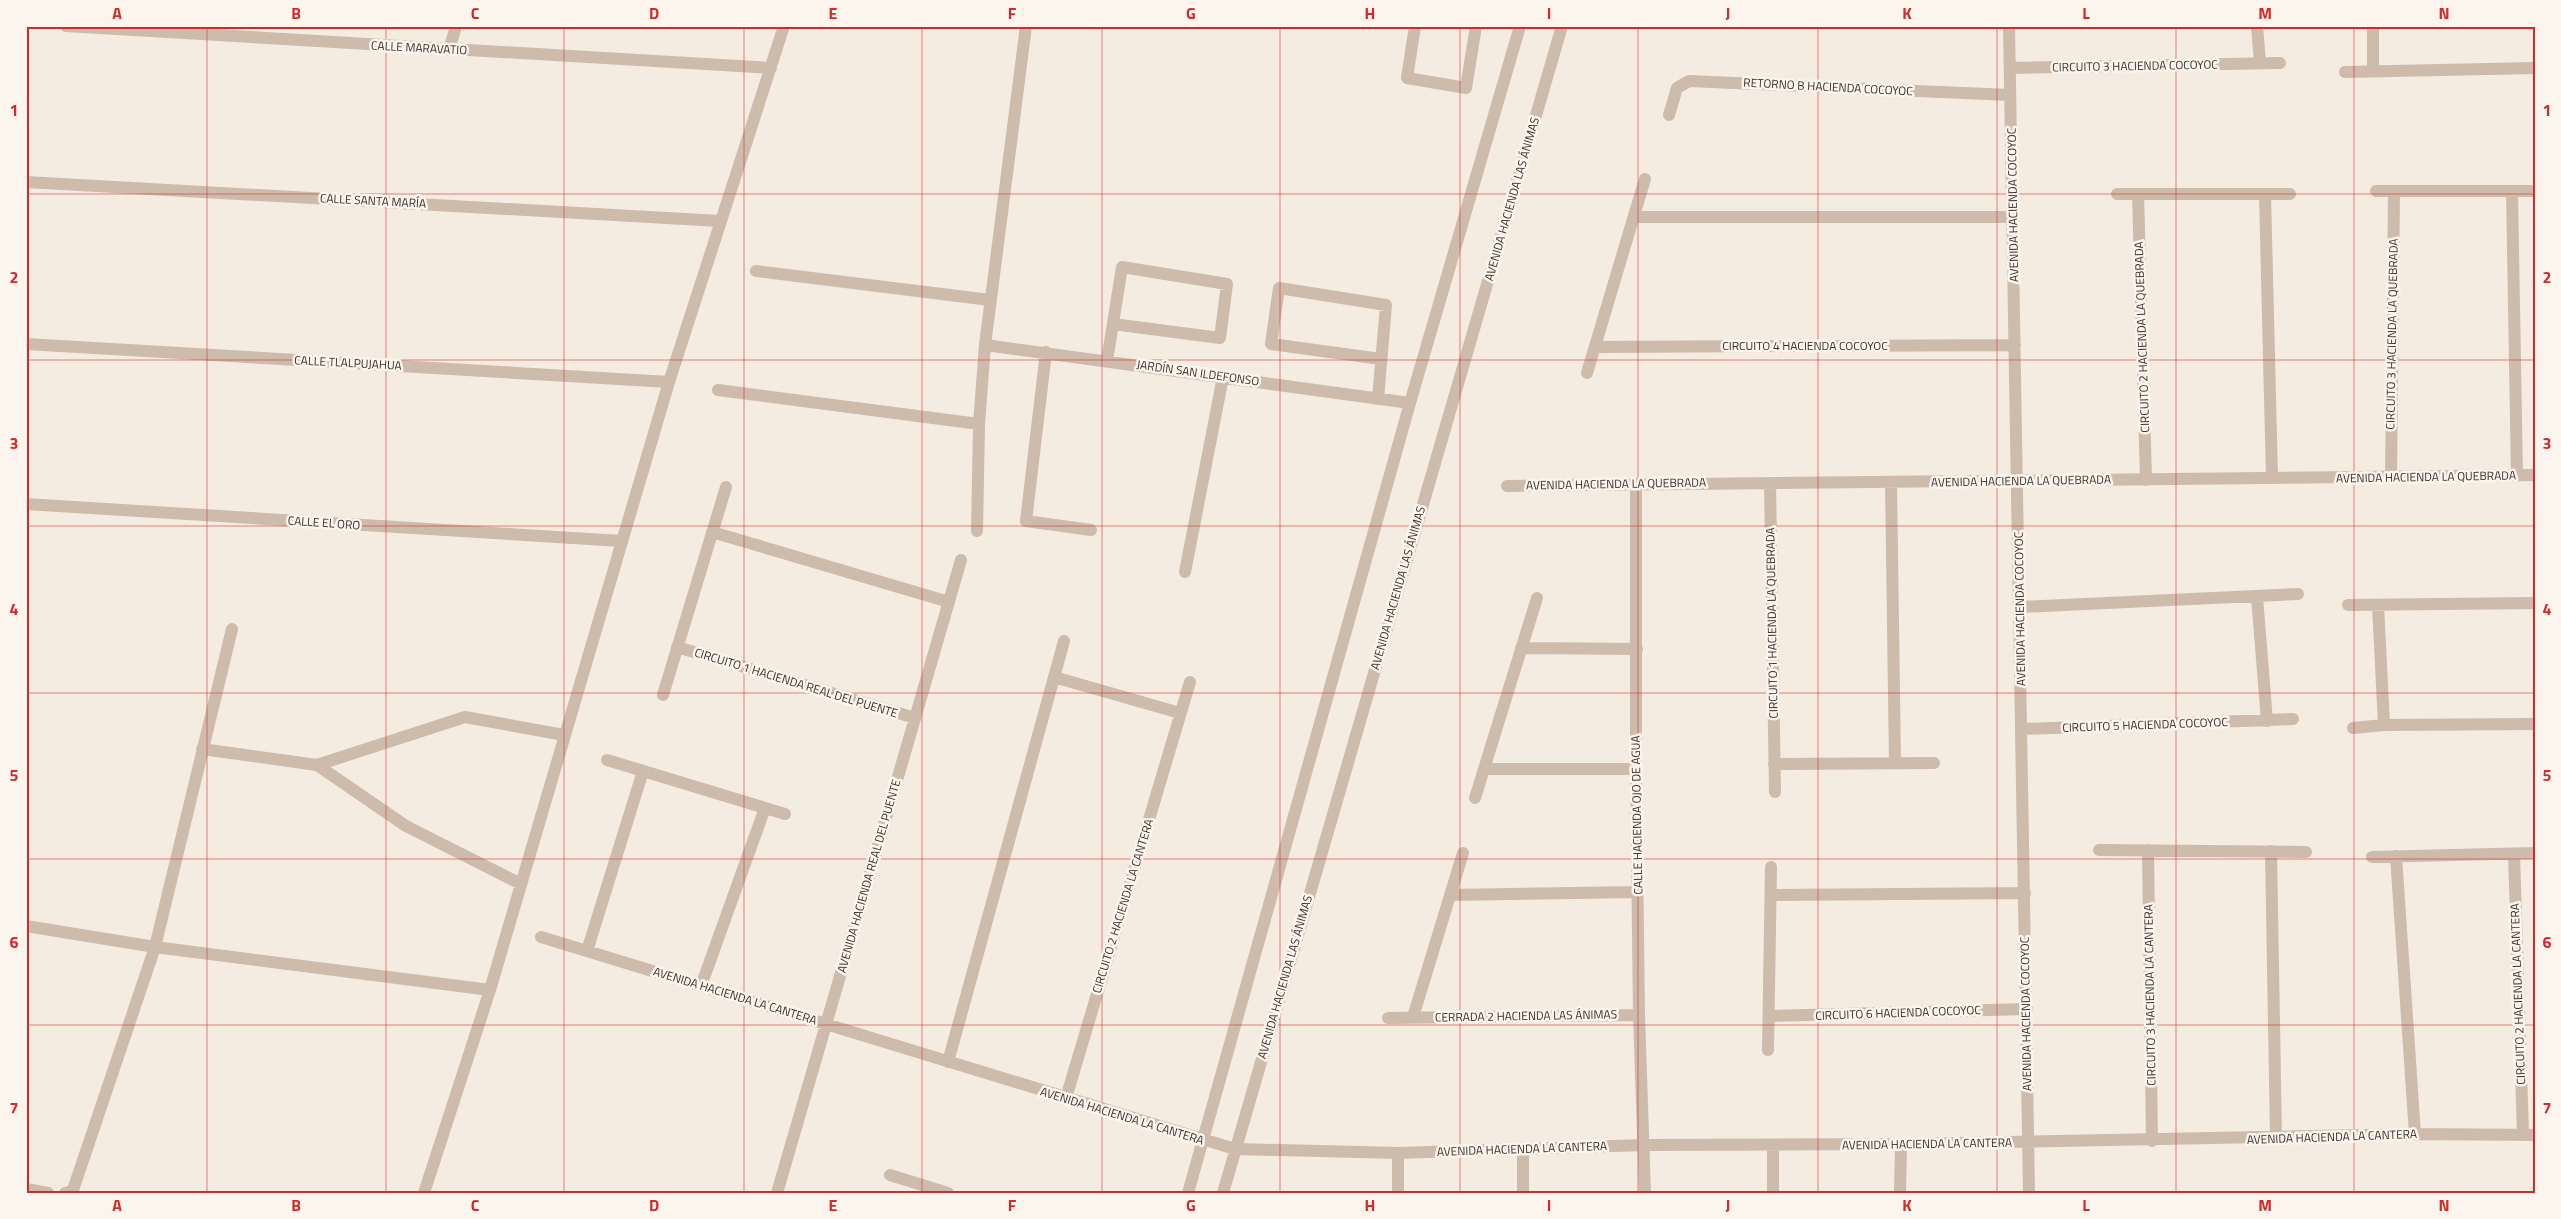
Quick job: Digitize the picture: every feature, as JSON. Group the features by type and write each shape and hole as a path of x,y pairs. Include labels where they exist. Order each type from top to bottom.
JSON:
{"street":[{"name":"CALLE MARAVATIO","path":"66,26 771,68"},
{"path":"449,50 456,26"},
{"path":"424,1193 490,990 669,382 784,26"},
{"path":"977,531 980,424 990,300 1026,26"},
{"path":"1415,26 1407,78 1466,88 1476,26"},
{"path":"1188,1193 1410,404 1520,26"},
{"name":"AVENIDA HACIENDA LAS ÁNIMAS","path":"1223,1193 1562,26"},
{"name":"AVENIDA HACIENDA COCOYOC","path":"2009,26 2027,1010 2028,1193"},
{"path":"2257,26 2260,63"},
{"path":"2373,26 2373,70"},
{"name":"CIRCUITO 3 HACIENDA COCOYOC","path":"2010,68 2280,63"},
{"path":"2345,72 2535,68"},
{"name":"RETORNO B HACIENDA COCOYOC","path":"1668,115 1676,88 1689,81 2010,95"},
{"path":"1587,373 1646,179"},
{"name":"CALLE SANTA MARÍA","path":"26,182 720,221"},
{"path":"2376,191 2535,191"},
{"path":"2512,191 2517,476"},
{"name":"CIRCUITO 3 HACIENDA LA QUEBRADA","path":"2391,477 2394,192"},
{"path":"2117,194 2290,194"},
{"name":"CIRCUITO 2 HACIENDA LA QUEBRADA","path":"2138,194 2146,480"},
{"path":"2265,194 2272,478"},
{"path":"1635,217 2013,216"},
{"path":"1107,361 1112,324 1122,267 1227,284 1220,338 1112,324"},
{"path":"756,271 990,300"},
{"path":"1378,399 1386,306 1279,288 1271,344 1381,360"},
{"name":"CALLE TLALPUJAHUA","path":"26,344 669,382"},
{"name":"JARDÍN SAN ILDEFONSO","path":"986,345 1410,404"},
{"name":"CIRCUITO 4 HACIENDA COCOYOC","path":"1595,347 2015,345"},
{"path":"1046,352 1026,521 1091,530"},
{"path":"1185,572 1223,377"},
{"path":"718,390 980,424"},
{"name":"AVENIDA HACIENDA LA QUEBRADA","path":"1507,486 2535,475"},
{"path":"1891,482 1895,763"},
{"name":"CIRCUITO 1 HACIENDA LA QUEBRADA","path":"1770,483 1775,792"},
{"name":"CALLE HACIENDA OJO DE AGUA","path":"1636,484 1636,769 1644,1145"},
{"name":"CIRCUITO 1 HACIENDA REAL DEL PUENTE","path":"663,695 726,487"},
{"name":"CALLE EL ORO","path":"26,504 621,542"},
{"path":"712,532 949,602"},
{"name":"AVENIDA HACIENDA REAL DEL PUENTE","path":"777,1193 961,560"},
{"path":"2020,607 2298,594"},
{"path":"2257,597 2267,721"},
{"path":"1475,798 1537,598"},
{"path":"2348,605 2535,603"},
{"path":"2378,604 2384,724"},
{"path":"65,1193 73,1190 155,947 232,629"},
{"path":"948,1062 1064,641"},
{"name":"CIRCUITO 1 HACIENDA REAL DEL PUENTE","path":"677,647 915,718"},
{"path":"1522,648 1636,649"},
{"path":"1054,677 1180,713"},
{"name":"CIRCUITO 2 HACIENDA LA CANTERA","path":"1066,1098 1190,682"},
{"path":"202,749 317,765 465,717 564,735"},
{"name":"CIRCUITO 5 HACIENDA COCOYOC","path":"2022,729 2293,719"},
{"path":"2353,728 2384,724 2535,724"},
{"path":"606,760 785,814"},
{"path":"1774,764 1934,763"},
{"path":"317,765 406,826 521,884"},
{"path":"1485,769 1636,769"},
{"path":"587,951 643,771"},
{"path":"701,986 765,808"},
{"path":"2099,850 2306,852"},
{"name":"CIRCUITO 3 HACIENDA LA CANTERA","path":"2148,850 2152,1140"},
{"path":"2271,851 2276,1139"},
{"path":"1412,1018 1463,853"},
{"path":"2372,857 2535,853"},
{"name":"CIRCUITO 2 HACIENDA LA CANTERA","path":"2514,854 2529,1135"},
{"path":"2396,856 2415,1134"},
{"path":"1768,1050 1771,867"},
{"path":"1450,895 1638,892"},
{"path":"1771,895 2025,893"},
{"path":"27,927 155,947 490,990"},
{"name":"AVENIDA HACIENDA LA CANTERA","path":"541,937 1235,1149 1398,1153 1644,1145 2276,1139 2415,1134 2529,1135"},
{"name":"CIRCUITO 6 HACIENDA COCOYOC","path":"1769,1016 2027,1010"},
{"name":"CERRADA 2 HACIENDA LAS ÁNIMAS","path":"1388,1018 1640,1015"},
{"path":"1900,1193 1901,1144"},
{"path":"1644,1145 1645,1193"},
{"path":"1772,1193 1774,1145"},
{"path":"1523,1148 1523,1193"},
{"path":"1398,1153 1398,1193"},
{"path":"890,1175 916,1188 948,1193"},
{"path":"26,1189 48,1193"}]}
